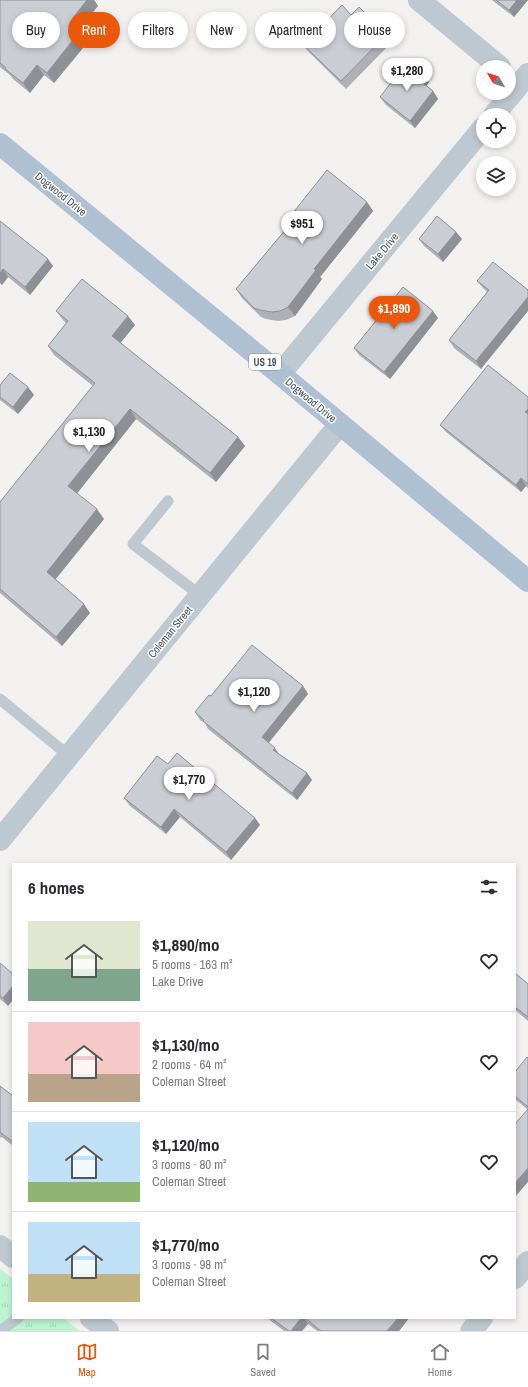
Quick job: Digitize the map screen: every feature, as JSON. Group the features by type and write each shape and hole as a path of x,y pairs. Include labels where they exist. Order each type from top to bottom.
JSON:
{"main road":[{"name":"Dogwood Drive","path":"0,144 280,374 528,581"}],"street":[{"path":"419,0 492,60"},
{"path":"499,108 521,80"},
{"name":"Lake Drive","path":"280,374 476,136"},
{"name":"Coleman Street","path":"0,840 340,424"},
{"path":"0,1246 12,1256"},
{"path":"516,1277 528,1262"},
{"path":"92,1319 108,1331"},
{"path":"471,1331 481,1319"}],"lane":[{"path":"168,501 133,544 200,596"},
{"path":"0,699 69,756"},
{"path":"0,1331 17,1319"}],"green space":[{"path":"0,1269 12,1278 12,1319 64,1319 80,1331 0,1331"}],"building":[{"path":"0,0 87,0 78,12 68,12 68,46 47,73 37,65 23,83 5,69 6,68 0,63"},
{"path":"496,0 517,0 509,10"},
{"path":"342,5 348,12 344,12 344,48 373,48 341,81 306,48 336,48 335,12"},
{"path":"359,7 364,12 354,12"},
{"path":"407,62 423,75 419,80 433,91 410,121 380,97"},
{"path":"327,170 367,202 314,269 316,270 288,307 280,311 272,312 254,308 236,289 296,217 292,214"},
{"path":"437,216 456,232 438,254 419,239"},
{"path":"0,221 48,259 25,287 3,269 0,273"},
{"path":"493,262 528,290 528,297 476,361 449,340 489,290 477,281"},
{"path":"82,279 128,316 112,336 238,437 210,473 130,409 68,486 97,509 47,572 84,604 56,637 0,589 0,502 95,383 48,346 68,321 56,311"},
{"path":"403,287 433,311 384,372 354,348"},
{"path":"488,365 528,397 528,409 525,412 528,414 528,484 521,478 516,485 440,425"},
{"path":"10,373 28,387 13,407 0,397 0,385"},
{"path":"252,645 303,686 262,737 275,748 273,750 307,773 292,793 203,721 204,720 195,712 209,695 211,696"},
{"path":"177,753 255,818 226,852 174,809 161,827 124,798 157,756 168,764"},
{"path":"0,963 12,973 12,987 3,998 0,996"},
{"path":"516,974 528,984 528,1017 516,1008"},
{"path":"527,1057 528,1107 516,1097 516,1071"},
{"path":"0,1086 12,1095 12,1141 0,1132"},
{"path":"528,1109 528,1168 516,1182 516,1123"},
{"path":"272,1319 300,1319 291,1331"},
{"path":"306,1319 397,1319 387,1331 321,1331"}]}
